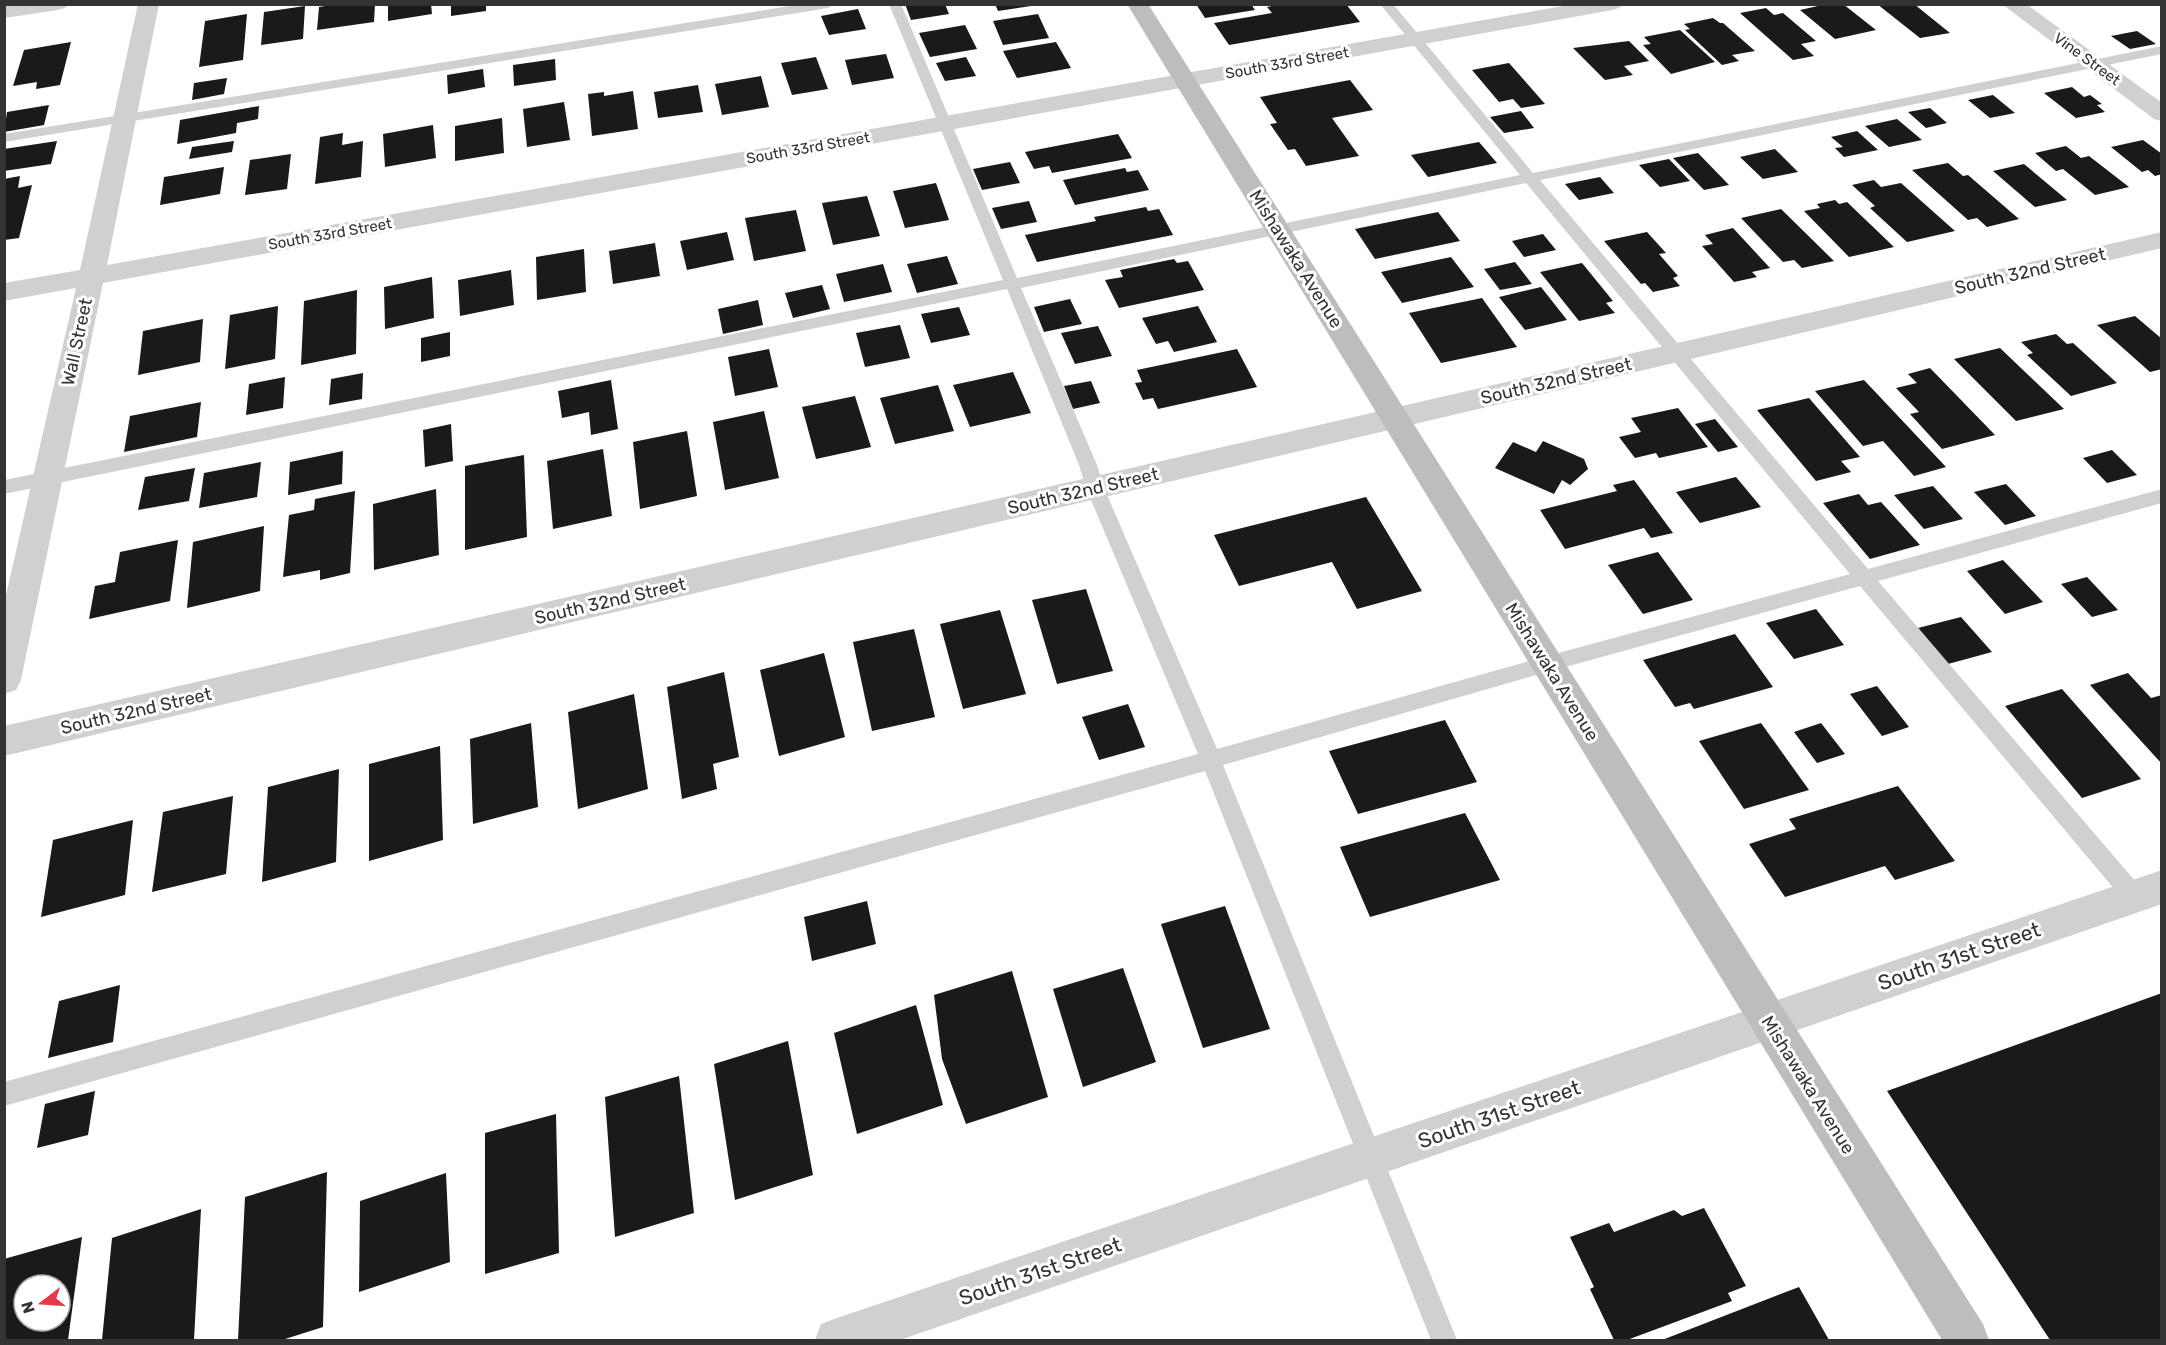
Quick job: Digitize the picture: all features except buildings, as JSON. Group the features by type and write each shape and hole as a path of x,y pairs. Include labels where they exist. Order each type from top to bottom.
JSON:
{"main road":[{"name":"Mishawaka Avenue","path":"1137,4 1967,1341"}],"street":[{"path":"4,12 58,4"},
{"name":"Wall Street","path":"4,680 107,210 149,4"},
{"name":"South 33rd Street","path":"4,292 1612,4"},
{"name":"Vine Street","path":"2012,4 2162,114"},
{"name":"South 32nd Street","path":"4,741 2162,240"},
{"name":"South 31st Street","path":"837,1341 2148,892"}],"lane":[{"path":"4,138 828,4"},
{"path":"895,4 1088,465 1095,488 1211,760 1444,1341"},
{"path":"1386,4 1863,579 2148,892"},
{"path":"4,487 2162,50"},
{"path":"4,1094 1211,760 1547,664 2162,496"}]}
